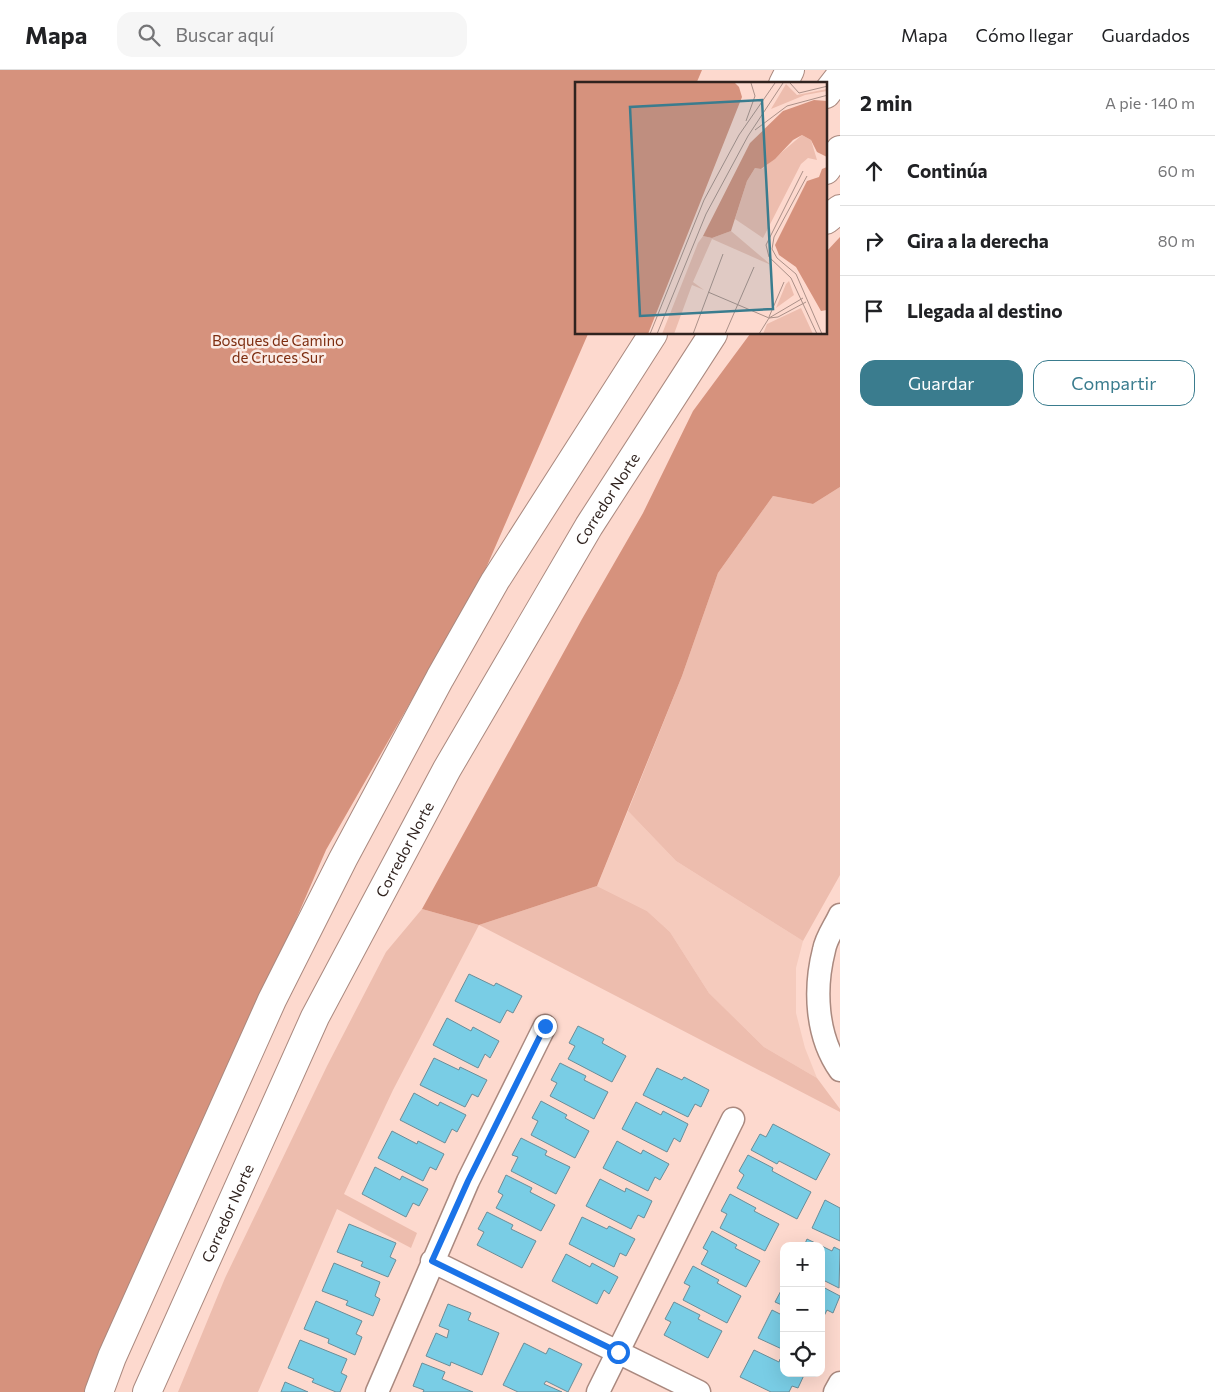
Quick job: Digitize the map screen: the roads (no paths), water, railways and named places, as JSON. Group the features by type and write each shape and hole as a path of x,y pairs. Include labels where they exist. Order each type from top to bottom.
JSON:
{"highway":[{"path":"784,82 790,70"},
{"path":"828,91 840,76"},
{"path":"828,167 840,150"},
{"path":"828,218 840,209"},
{"path":"98,1392 272,1000 342,859 495,581 651,335"},
{"name":"Corredor Norte","path":"147,1392 315,1016 447,768 589,526 712,335"}],"street":[{"path":"840,915 824,948 818,982 820,1026 835,1063 840,1070"},
{"path":"376,1392 468,1181 545,1026"},
{"path":"598,1392 733,1119"},
{"path":"432,1261 699,1392"},
{"path":"836,1392 840,1383"}],"park label":[{"name":"Bosques de Camino de Cruces Sur","path":"278,348"}]}
